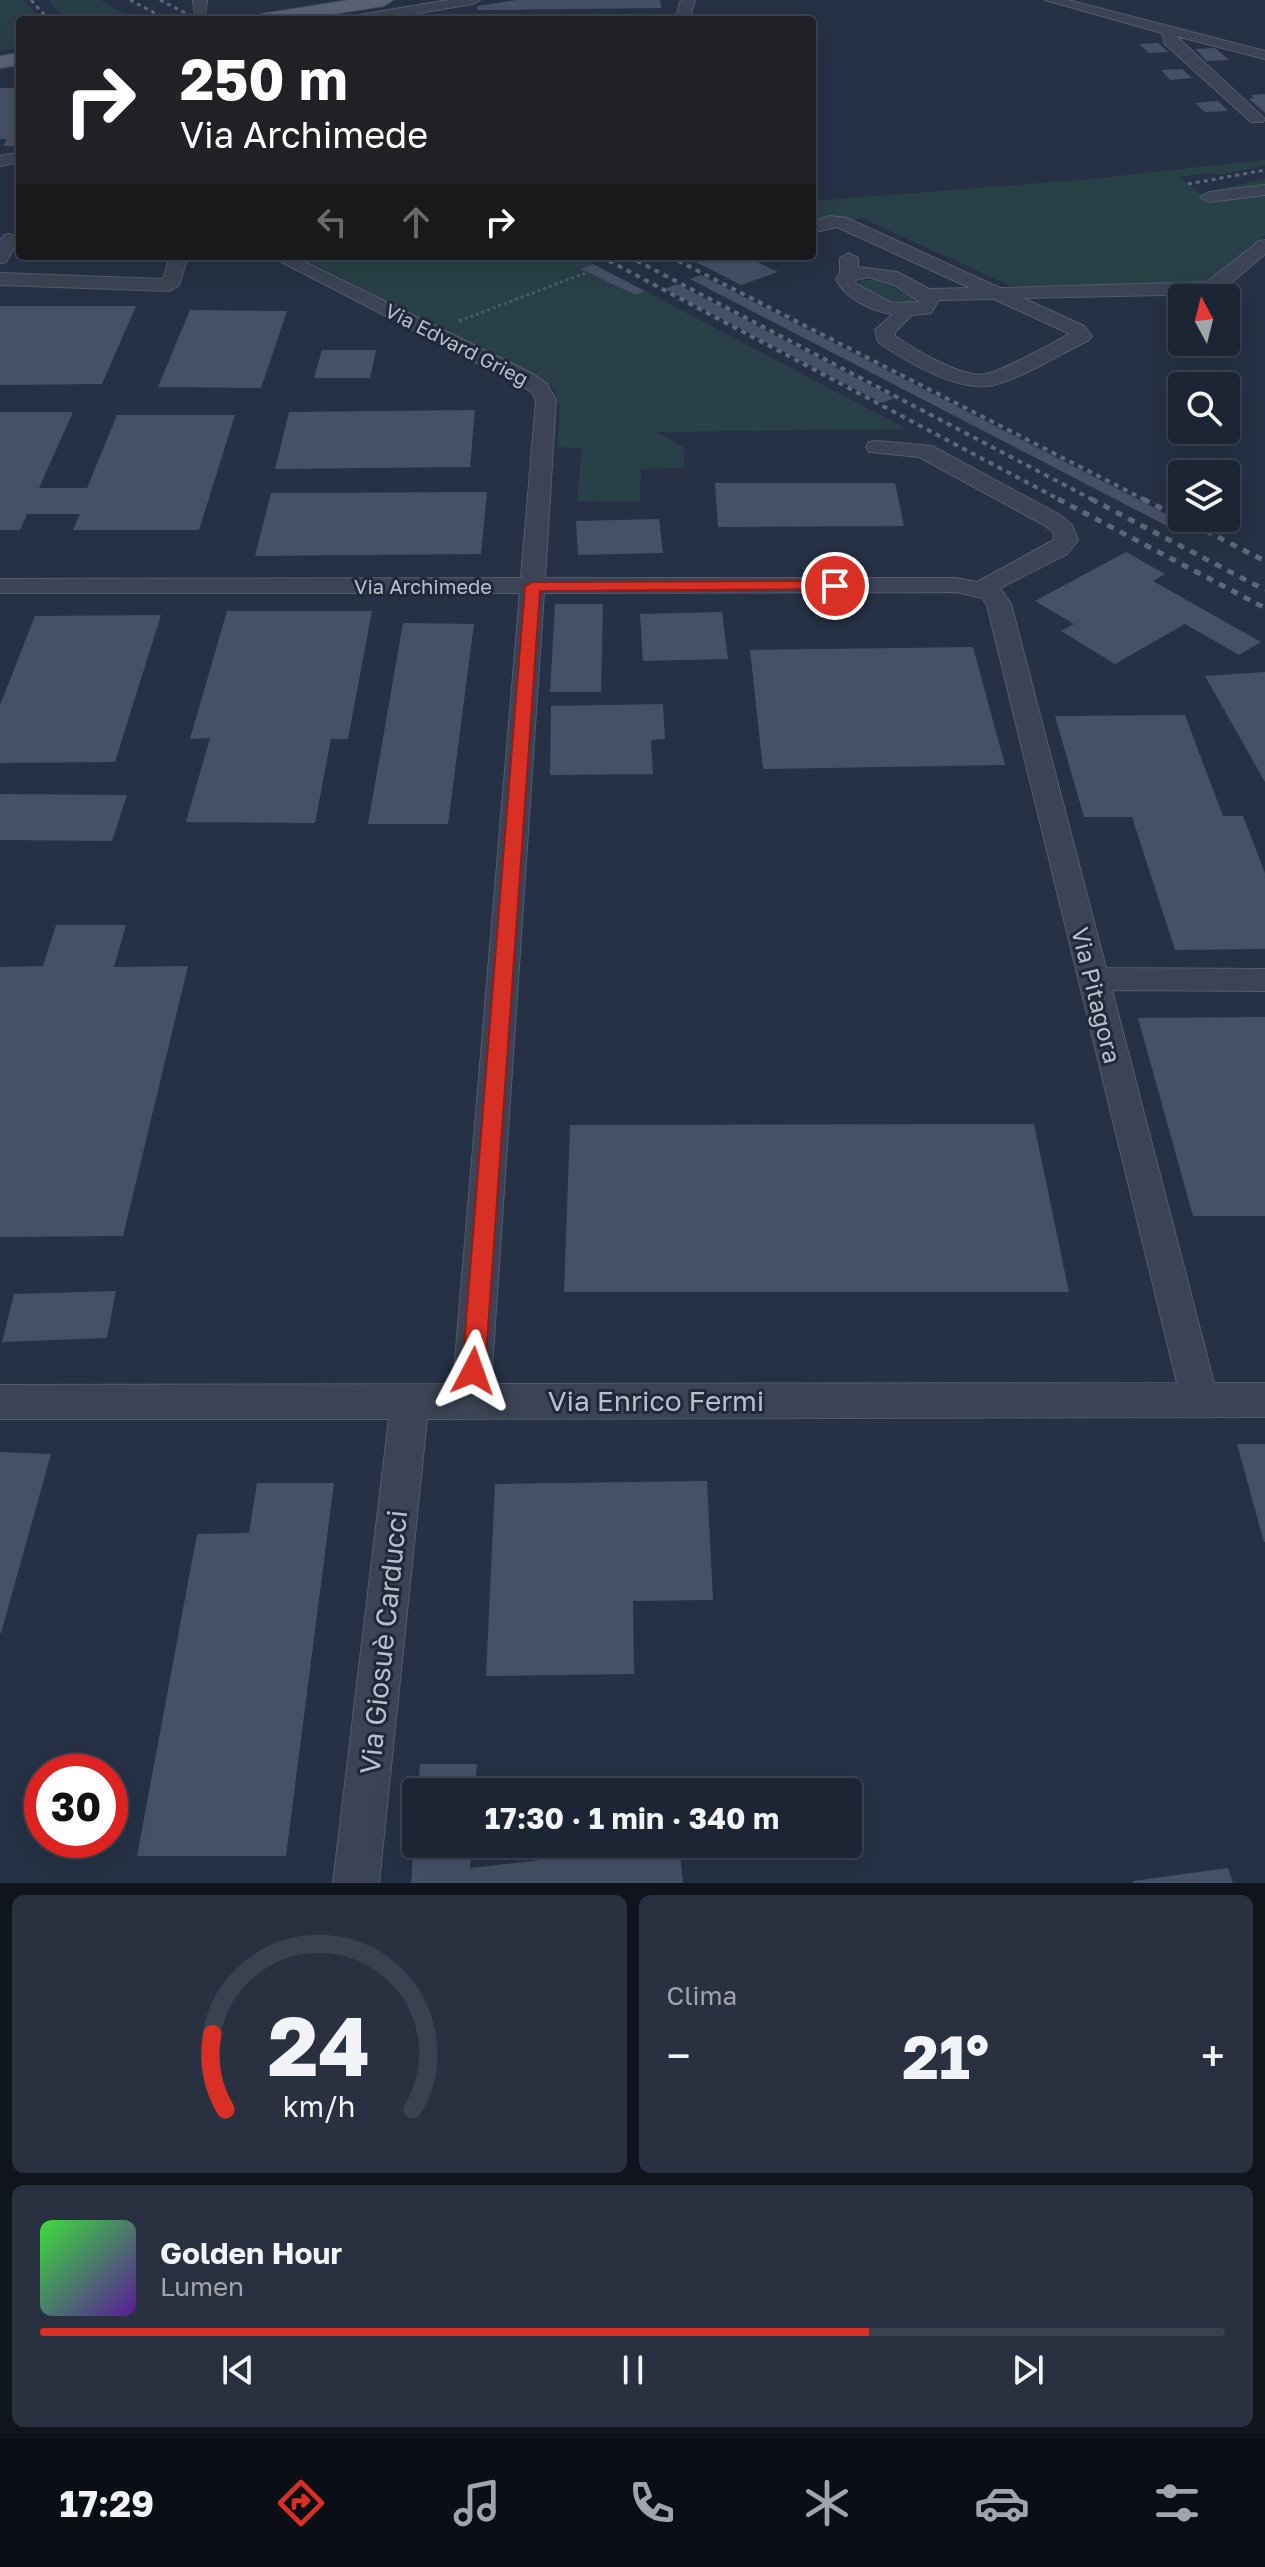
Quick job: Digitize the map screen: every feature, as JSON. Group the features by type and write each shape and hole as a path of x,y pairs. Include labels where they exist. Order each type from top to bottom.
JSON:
{"main road":[{"path":"286,16 384,0"}],"street":[{"path":"377,16 473,0"},
{"path":"1052,0 1265,55"},
{"path":"1173,31 1168,35 1170,41 1257,119"},
{"path":"1209,197 1265,190"},
{"path":"816,227 832,221 841,222 972,290 1077,330 1082,336 989,380 974,380 957,376 885,338 885,330 918,305"},
{"path":"0,258 10,239"},
{"path":"834,255 848,287 888,308 918,305 972,290 1210,288 1265,245"},
{"path":"834,255 874,271 918,305"},
{"path":"0,279 170,285 178,260"},
{"name":"Via Edvard Grieg","path":"287,260 528,379 544,394 546,408 533,586"},
{"path":"877,447 924,451 1052,520 1064,530 1066,540 1059,549 1001,576 986,591"},
{"name":"Via Archimede","path":"0,586 956,585 986,591"},
{"path":"471,1400 533,586"},
{"name":"Via Pitagora","path":"986,591 999,604 1200,1400"},
{"path":"1093,979 1265,980"},
{"name":"Via Giosuè Carducci","path":"356,1883 410,1400"},
{"name":"Via Enrico Fermi","path":"0,1402 1265,1400"}],"path":[{"path":"432,332 588,272"}],"green space":[{"path":"0,0 24,0 38,16 16,16 16,48 0,52"},
{"path":"48,0 100,0 129,16 62,16"},
{"path":"1265,160 1265,166 1218,175 1206,173 1180,177 1201,194 1265,178 1265,235 1204,283 1011,286 861,218 816,220 816,201 1080,180"},
{"path":"307,260 586,260 593,264 582,269 636,295 645,291 907,429 656,432 684,447 685,468 641,469 640,502 577,501 582,448 557,447 559,407 551,385"},
{"path":"880,280 921,303 899,308 861,289 858,283"}],"building":[{"path":"517,0 660,0 661,8 477,10 477,6"},
{"path":"1158,43 1168,52 1149,53 1139,44"},
{"path":"1215,48 1229,60 1207,61 1195,49"},
{"path":"1182,69 1192,78 1170,80 1161,70"},
{"path":"0,88 16,88 16,146 3,146 7,139 0,139"},
{"path":"1265,94 1265,113 1249,99 1254,98 1251,95"},
{"path":"1218,101 1228,111 1205,112 1195,103"},
{"path":"692,260 753,260 778,272 741,285"},
{"path":"593,264 645,291 636,295 581,269"},
{"path":"701,275 1168,515 1168,526 690,279"},
{"path":"677,284 894,398 882,403 665,289"},
{"path":"0,306 136,306 102,384 0,385"},
{"path":"190,310 287,311 261,388 158,387"},
{"path":"322,350 376,350 370,378 314,378"},
{"path":"475,410 470,467 275,469 289,412"},
{"path":"0,412 73,412 39,488 87,488 117,415 235,415 199,530 73,530 80,514 27,514 20,530 0,530"},
{"path":"715,483 895,483 904,526 718,527"},
{"path":"487,492 481,554 255,556 271,493"},
{"path":"659,519 663,553 578,555 576,521"},
{"path":"1126,552 1165,574 1153,581 1261,642 1239,655 1185,624 1115,664 1061,631 1074,624 1035,601"},
{"path":"555,604 603,604 601,692 550,692"},
{"path":"227,611 372,611 348,739 331,739 315,823 186,822 210,738 190,739"},
{"path":"722,612 728,659 643,661 640,614"},
{"path":"161,615 115,762 0,763 0,705 35,616"},
{"path":"403,623 474,624 448,824 368,824"},
{"path":"973,647 1005,765 763,769 750,650"},
{"path":"1265,672 1265,782 1205,676"},
{"path":"663,704 665,739 651,740 653,774 550,775 551,706"},
{"path":"1185,715 1223,816 1243,816 1265,873 1265,949 1175,950 1132,817 1084,817 1055,716"},
{"path":"0,794 127,795 112,841 0,840"},
{"path":"56,925 126,925 114,967 188,966 123,1236 0,1237 0,967 43,966"},
{"path":"1265,1017 1265,1216 1193,1216 1138,1018"},
{"path":"1034,1124 1069,1292 564,1292 570,1125"},
{"path":"116,1291 107,1338 2,1342 14,1294"},
{"path":"1237,1444 1265,1444 1265,1542 1264,1542"},
{"path":"0,1452 51,1454 1,1633 0,1633"},
{"path":"707,1481 713,1600 633,1601 634,1674 486,1676 495,1484"},
{"path":"257,1483 334,1483 286,1856 137,1856 197,1534 249,1533"},
{"path":"420,1764 477,1764 476,1778 419,1778"},
{"path":"413,1858 471,1858 470,1868 557,1858 680,1858 683,1883 411,1883"},
{"path":"1228,1868 1233,1883 1133,1883 1133,1881"}],"railway":[{"path":"31,0 45,16"},
{"path":"130,0 160,16"},
{"path":"160,0 191,16"},
{"path":"1188,184 1265,170"},
{"path":"608,260 1062,501"},
{"path":"636,260 1095,501"},
{"path":"677,260 1147,501"},
{"path":"1058,499 1265,608"},
{"path":"1091,499 1265,590"},
{"path":"1143,499 1265,561"}],"route":[{"path":"473,1371 533,586 835,586"}]}
